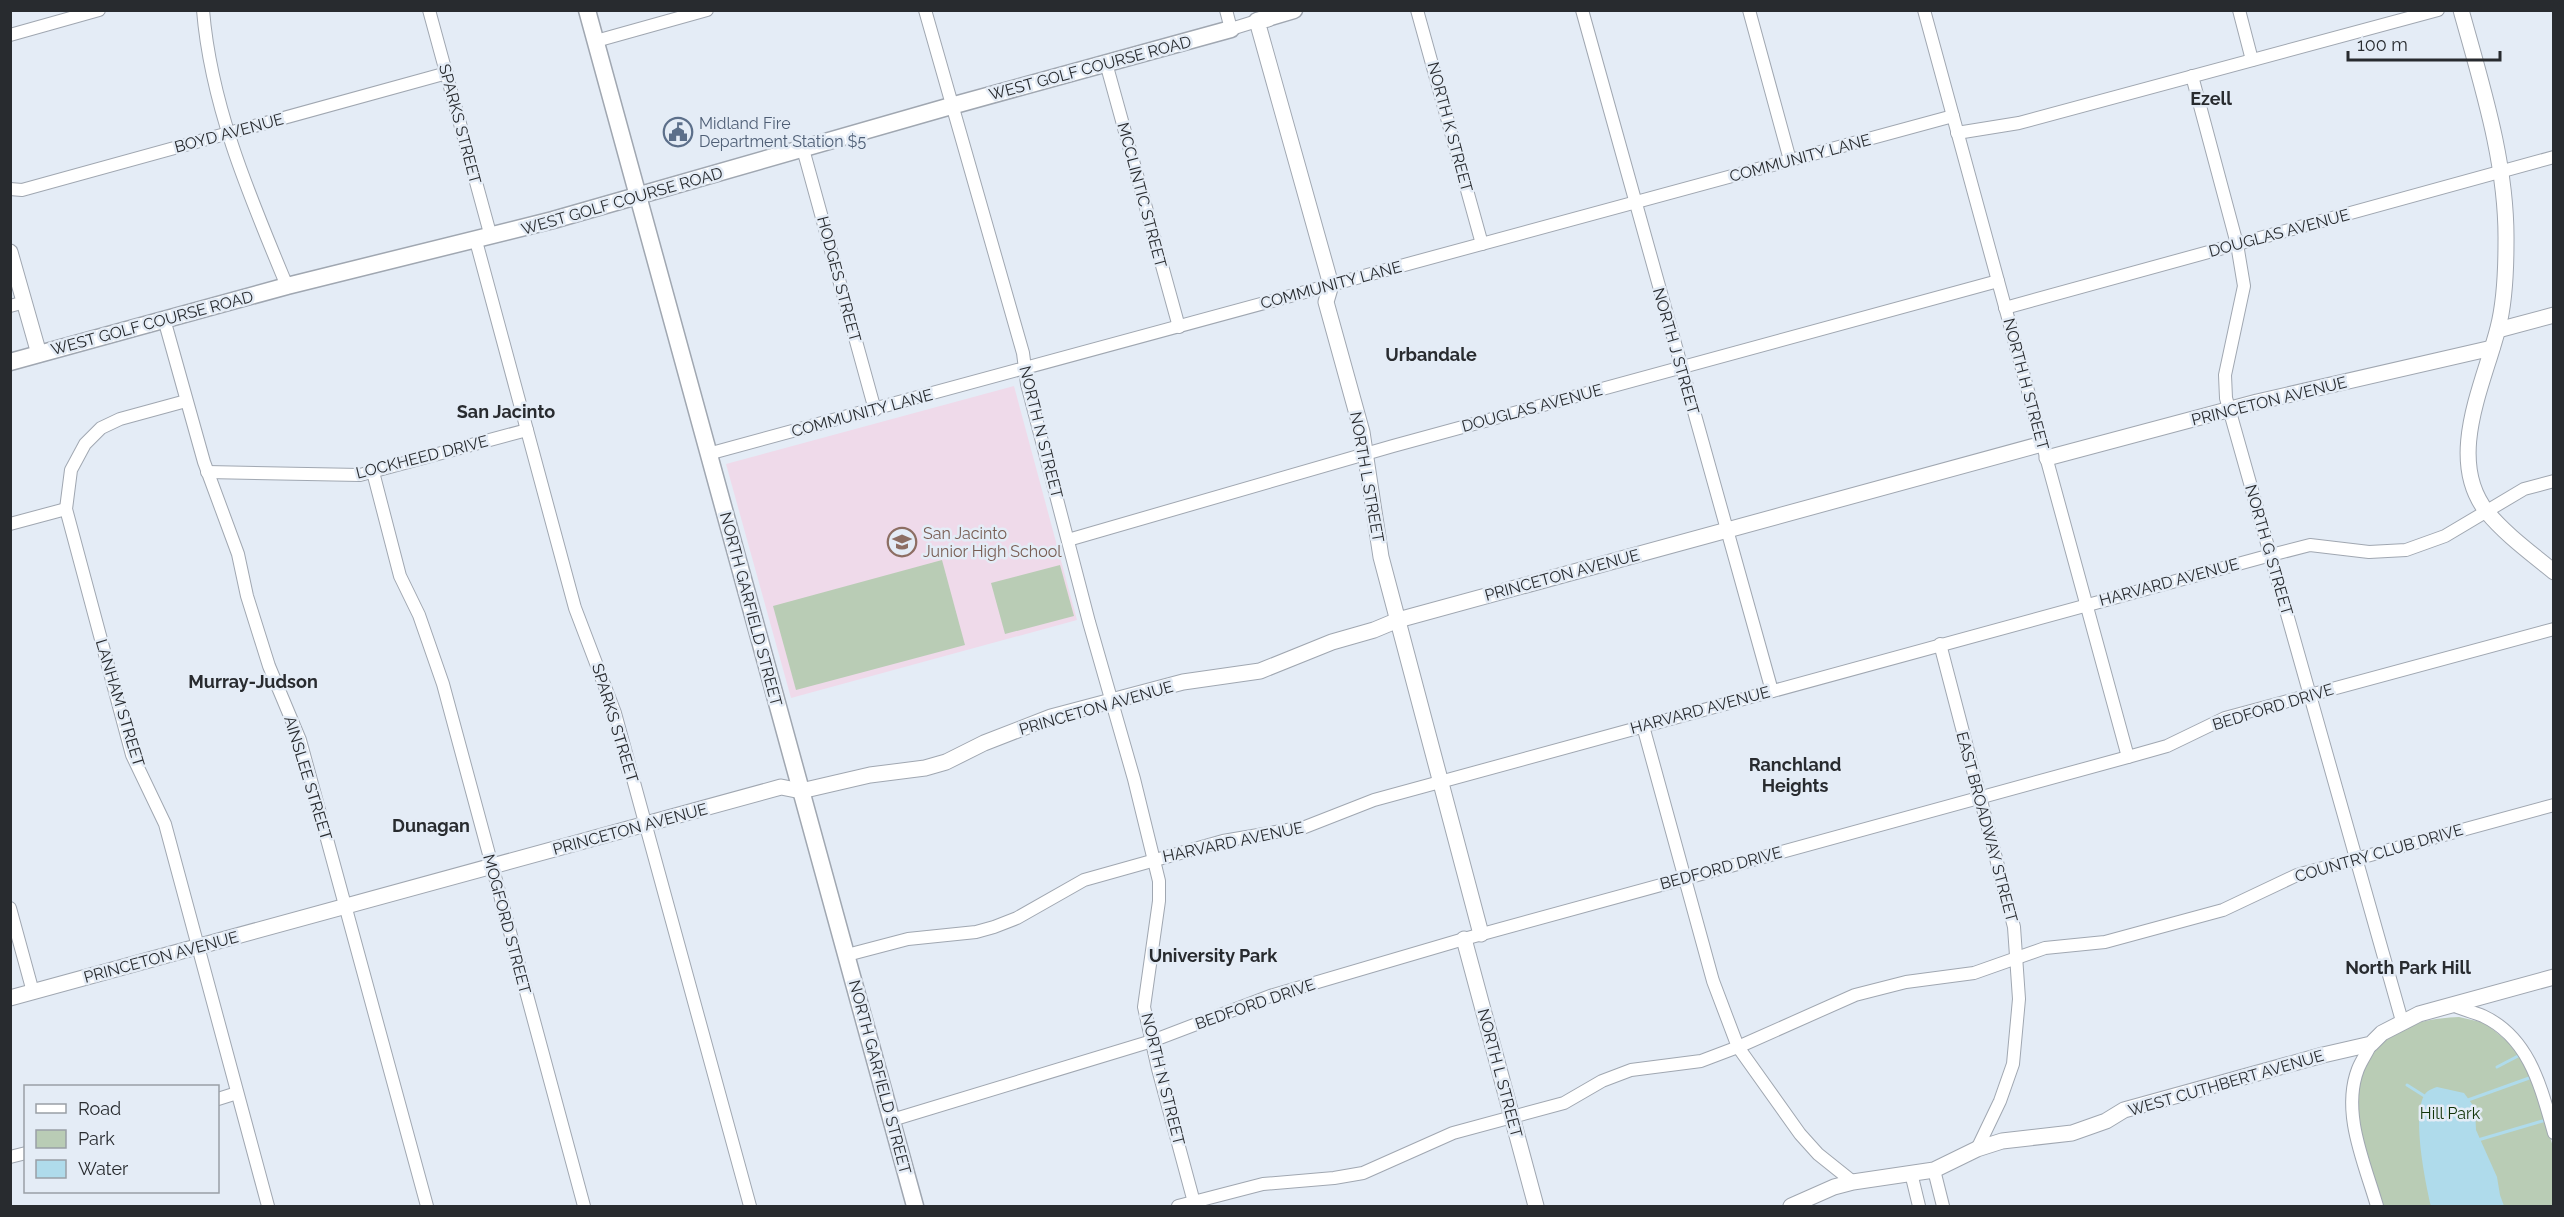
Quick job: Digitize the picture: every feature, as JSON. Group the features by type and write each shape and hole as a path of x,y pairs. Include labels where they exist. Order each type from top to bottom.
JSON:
{"main road":[{"name":"NORTH GARFIELD STREET","path":"587,10 915,1206"},
{"path":"1263,16 1294,10"},
{"name":"WEST GOLF COURSE ROAD","path":"10,362 287,286 483,239 638,197 951,106 1231,29"}],"street":[{"path":"10,35 99,10"},
{"path":"203,10 220,113 230,133 252,202 287,286"},
{"name":"SPARKS STREET","path":"429,10 447,73 527,430 575,608 615,713 750,1206"},
{"path":"596,41 707,10"},
{"name":"NORTH N STREET","path":"925,10 1023,353 1027,384 1159,880 1159,901 1144,1007 1158,1070 1195,1204"},
{"path":"1226,10 1231,29 1263,16 1301,10"},
{"name":"NORTH K STREET","path":"1418,10 1482,244"},
{"name":"NORTH J STREET","path":"1582,10 1772,691"},
{"path":"1749,10 1790,160"},
{"name":"NORTH H STREET","path":"1924,10 2128,757"},
{"path":"2238,10 2252,60"},
{"path":"1957,133 2019,123 2438,10"},
{"path":"2461,10 2493,131 2506,215 2506,259 2498,330 2474,411 2469,438 2472,476 2478,497 2499,527 2553,572"},
{"name":"NORTH L STREET","path":"1263,16 1330,285 1326,302 1366,454 1381,557 1481,934"},
{"name":"MCCLINTIC STREET","path":"1106,63 1179,327"},
{"name":"BOYD AVENUE","path":"10,189 22,190 447,73"},
{"name":"NORTH G STREET","path":"2192,76 2237,244 2244,286 2225,375 2226,399 2402,1022"},
{"name":"COMMUNITY LANE","path":"708,454 1953,116"},
{"name":"HODGES STREET","path":"803,149 875,410"},
{"name":"DOUGLAS AVENUE","path":"2005,308 2553,157"},
{"path":"10,252 18,304 39,354"},
{"name":"DOUGLAS AVENUE","path":"1068,540 1366,454 1998,281"},
{"path":"2498,330 2553,315"},
{"name":"AINSLEE STREET","path":"164,319 207,472 238,554 269,666 300,740 427,1206"},
{"name":"PRINCETON AVENUE","path":"10,998 781,788 801,791 859,777 912,771 938,765 1015,730 1051,717 1183,682 1260,671 1332,642 1374,630 1398,620 1727,529 2044,451 2492,348"},
{"path":"10,524 66,509 71,470 85,444 101,428 120,419 186,400"},
{"name":"LOCKHEED DRIVE","path":"207,472 360,475 527,430"},
{"name":"MOGFORD STREET","path":"373,472 400,576 419,615 443,684 584,1206"},
{"name":"HARVARD AVENUE","path":"847,956 908,939 976,932 994,927 1017,918 1084,880 1154,859 1223,841 1305,827 1374,800 1441,781 2271,555 2310,545 2369,552 2406,550 2445,536 2524,489 2553,481"},
{"name":"LANHAM STREET","path":"66,509 132,755 165,824 268,1206"},
{"name":"BEDFORD DRIVE","path":"892,1120 1152,1041 1270,996 1481,934 2167,746 2225,718 2553,629"},
{"name":"EAST BROADWAY STREET","path":"1940,644 2014,927 2019,999 2013,1064 2000,1101 1977,1149"},
{"path":"1643,726 1713,981 1738,1047 1800,1134 1818,1154 1853,1182"},
{"name":"COUNTRY CLUB DRIVE","path":"1178,1206 1195,1204 1263,1184 1363,1173 1453,1133 1564,1103 1602,1081 1631,1070 1701,1061 1855,995 1906,982 1974,973 2044,948 2105,942 2223,910 2297,875 2553,804"},
{"path":"10,908 33,992"},
{"name":"NORTH L STREET","path":"1464,939 1536,1206"},
{"name":"WEST CUTHBERT AVENUE","path":"1791,1206 1834,1187 1934,1170 1977,1149 2002,1141 2072,1133 2106,1121 2124,1110 2323,1054 2371,1044 2382,1033 2402,1022 2452,1005 2553,977"},
{"path":"2452,1005 2485,1017 2513,1038 2526,1054 2534,1068 2553,1133"},
{"path":"2371,1044 2358,1070 2352,1113 2377,1206"},
{"path":"219,1099 237,1093"},
{"path":"1934,1170 1943,1206"},
{"path":"1911,1173 1919,1206"}],"shaded area":[{"name":"San Jacinto Junior High School","path":"1014,386 1077,620 791,698 726,464"}],"green space":[{"path":"942,560 965,645 796,690 773,606"},
{"path":"1060,565 1074,616 1005,634 991,583"},
{"name":"Hill Park","path":"2459,1017 2485,1023 2507,1041 2525,1061 2533,1077 2553,1147 2553,1206 2380,1206 2363,1148 2356,1113 2364,1071 2371,1056 2381,1043 2407,1026 2441,1018"}],"water":[{"path":"2437,1087 2464,1093 2475,1108 2476,1130 2497,1177 2504,1206 2431,1206 2419,1128 2422,1099 2428,1091"}],"waterway":[{"path":"2497,1067 2520,1055"},
{"path":"2468,1100 2532,1077"},
{"path":"2407,1085 2426,1097"},
{"path":"2478,1140 2546,1120"}],"place":[{"name":"Midland Fire Department Station $5","path":"678,132"},
{"name":"San Jacinto Junior High School","path":"902,542"}],"district":[{"name":"Ezell","path":"2211,98"},
{"name":"Urbandale","path":"1431,354"},
{"name":"San Jacinto","path":"506,411"},
{"name":"Murray-Judson","path":"253,681"},
{"name":"Ranchland Heights","path":"1795,774"},
{"name":"Dunagan","path":"431,825"},
{"name":"University Park","path":"1213,955"},
{"name":"North Park Hill","path":"2408,967"}]}
